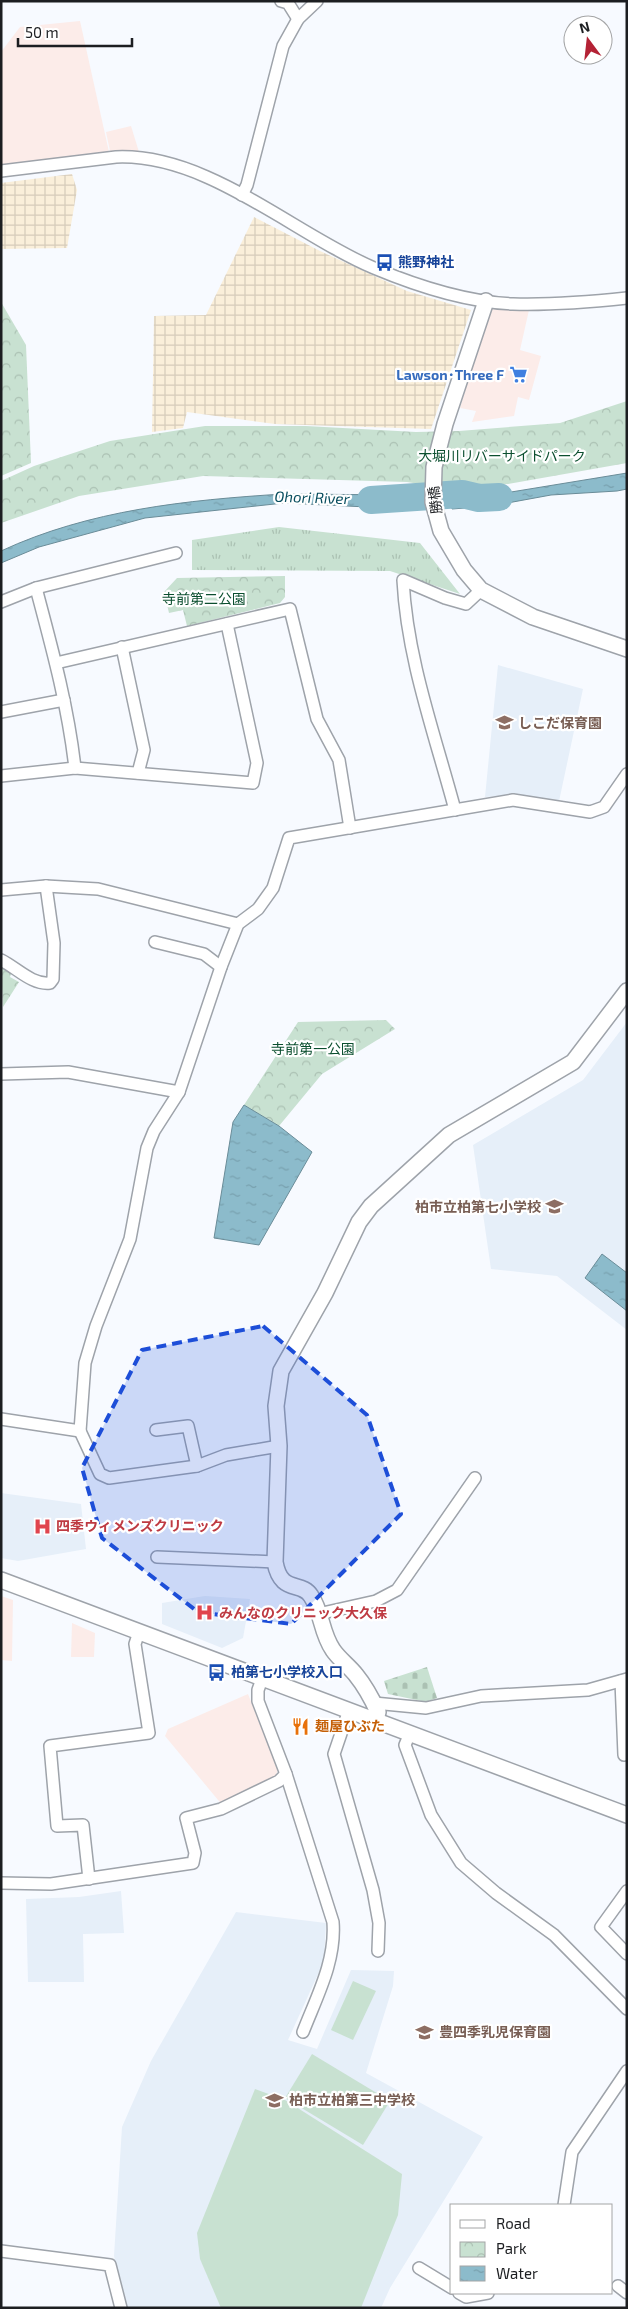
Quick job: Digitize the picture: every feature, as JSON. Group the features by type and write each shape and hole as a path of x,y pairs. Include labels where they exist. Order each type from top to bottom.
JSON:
{"street":[{"path":"281,1 288,3 298,19"},
{"path":"242,195 247,185 283,46 298,19 317,1"},
{"path":"1,171 91,158 134,156 164,161 242,195 372,268 430,288 486,301 513,304 627,298"},
{"name":"勝橋","path":"486,301 445,424 434,467 434,502 441,531 464,570 481,590 504,604 533,617 627,649"},
{"path":"1,602 36,588 176,553"},
{"path":"455,810 405,619 403,580 445,598 466,604 481,590"},
{"path":"36,588 56,663 70,729 75,768"},
{"path":"56,663 122,646 290,609 317,719 339,760 350,828"},
{"path":"1,776 75,768 254,782 257,764 227,624"},
{"path":"122,646 144,750 138,773"},
{"path":"1,712 64,700"},
{"path":"279,1446 226,1454 197,1466 109,1478 100,1474 80,1431 85,1363 96,1326 130,1240 147,1148 154,1131 179,1092 221,967 238,924 258,909 273,888 289,838 513,800 590,812 604,808 627,774"},
{"path":"1,890 46,886 98,889 238,924"},
{"path":"1,960 16,967 34,981 42,984 50,983 53,979 54,943 46,886"},
{"path":"155,942 204,954 221,967"},
{"path":"376,1720 378,1712 374,1703 357,1676 333,1651 325,1636 311,1595 303,1589 286,1584 276,1570 279,1446 276,1406 281,1371 325,1293 359,1222 367,1211 449,1135 573,1062 627,991"},
{"path":"1,1074 68,1072 179,1092"},
{"path":"1,1419 80,1431"},
{"path":"156,1430 188,1426 197,1466"},
{"path":"318,1614 376,1601 397,1590 475,1478"},
{"path":"157,1557 275,1562"},
{"path":"1,1580 627,1815"},
{"path":"89,1879 83,1825 57,1826 50,1746 149,1733 135,1644 140,1632"},
{"path":"262,1679 258,1690 258,1701 286,1774 334,1922 335,1939 332,1960 303,2032"},
{"path":"374,1703 426,1708 481,1696 588,1690 624,1680 624,1755"},
{"path":"349,1710 334,1754 373,1890 379,1923 378,1951"},
{"path":"410,1733 405,1744 430,1814 461,1863 496,1893 554,1935 627,2009"},
{"path":"1,1883 51,1884 193,1863 195,1854 186,1818 221,1810 279,1781 286,1774"},
{"path":"627,1891 601,1927 627,1954"},
{"path":"564,2204 572,2152 627,2070"},
{"path":"1,2251 110,2264 121,2308"},
{"path":"418,2268 450,2287"},
{"path":"460,2294 466,2298 484,2294"}],"highlighted area":[{"path":"263,1326 367,1415 401,1514 291,1624 198,1612 102,1538 82,1468 142,1350"}],"shaded area":[{"path":"80,21 109,152 1,167 1,52 20,27"},
{"path":"131,126 139,152 110,151 106,132"},
{"path":"72,174 77,190 67,248 1,249 1,183"},
{"path":"254,217 320,251 407,291 471,310 431,429 275,424 187,412 183,428 152,432 154,316 206,315"},
{"path":"489,309 529,310 520,350 541,356 529,400 518,397 514,416 472,422 476,411 460,408"},
{"path":"498,665 583,689 558,806 512,795 485,797"},
{"name":"柏市立柏第七小学校","path":"627,1022 627,1330 557,1276 491,1269 473,1145 583,1080"},
{"name":"四季ウィメンズクリニック","path":"1,1493 81,1504 86,1549 18,1561 1,1558"},
{"path":"1,1596 13,1600 12,1661 1,1660"},
{"name":"みんなのクリニック大久保","path":"205,1596 250,1599 243,1638 222,1648 162,1624 162,1603"},
{"path":"72,1623 95,1633 94,1657 71,1657"},
{"path":"248,1694 278,1770 275,1777 223,1806 165,1736 168,1729"},
{"path":"121,1891 124,1933 83,1934 84,1982 28,1982 26,1899 79,1897"},
{"name":"柏市立柏第三中学校","path":"236,1912 326,1923 324,1961 288,2040 317,2049 351,1970 394,1971 393,1986 366,2073 483,2137 390,2288 381,2308 128,2308 114,2256 122,2127 151,2061"}],"green space":[{"path":"1,302 26,345 31,463 1,476"},
{"name":"大堀川リバーサイドパーク","path":"627,401 627,463 508,484 445,488 407,482 203,476 79,496 1,523 1,481 34,466 110,441 205,426 306,426 416,432 459,431 560,423"},
{"path":"279,527 420,543 460,594 390,571 192,570 192,540"},
{"name":"寺前第二公園","path":"285,576 285,597 280,603 187,626 183,610 169,613 164,592 177,578"},
{"path":"1,966 12,971 10,977 19,982 3,1007"},
{"name":"寺前第一公園","path":"386,1020 395,1029 322,1074 279,1126 244,1105 298,1022"},
{"path":"427,1667 437,1698 426,1702 388,1694 384,1681"},
{"path":"353,1981 376,1991 353,2040 331,2030"},
{"path":"312,2054 390,2101 363,2145 285,2098"},
{"path":"255,2089 285,2100 402,2174 398,2215 361,2308 221,2308 200,2259 197,2233"}],"water":[{"path":"627,473 627,489 551,495 491,506 452,509 450,495 505,493"},
{"path":"283,494 409,495 409,509 284,503 145,518 39,547 1,563 1,551 34,537 104,517 139,509 175,504"},
{"path":"244,1105 279,1126 312,1152 259,1245 214,1238 233,1122"},
{"path":"602,1254 627,1273 627,1311 585,1278"}],"waterway":[{"name":"Ohori River","path":"371,500 462,494 479,498 499,497"}],"place":[{"name":"熊野神社","path":"384,262"},
{"name":"Lawson･Three F","path":"518,375"},
{"name":"しこだ保育園","path":"504,723"},
{"name":"柏市立柏第七小学校","path":"555,1207"},
{"name":"四季ウィメンズクリニック","path":"42,1526"},
{"name":"みんなのクリニック大久保","path":"205,1613"},
{"name":"柏第七小学校入口","path":"217,1672"},
{"name":"麺屋ひぶた","path":"301,1726"},
{"name":"豊四季乳児保育園","path":"425,2032"},
{"name":"柏市立柏第三中学校","path":"275,2100"}]}
